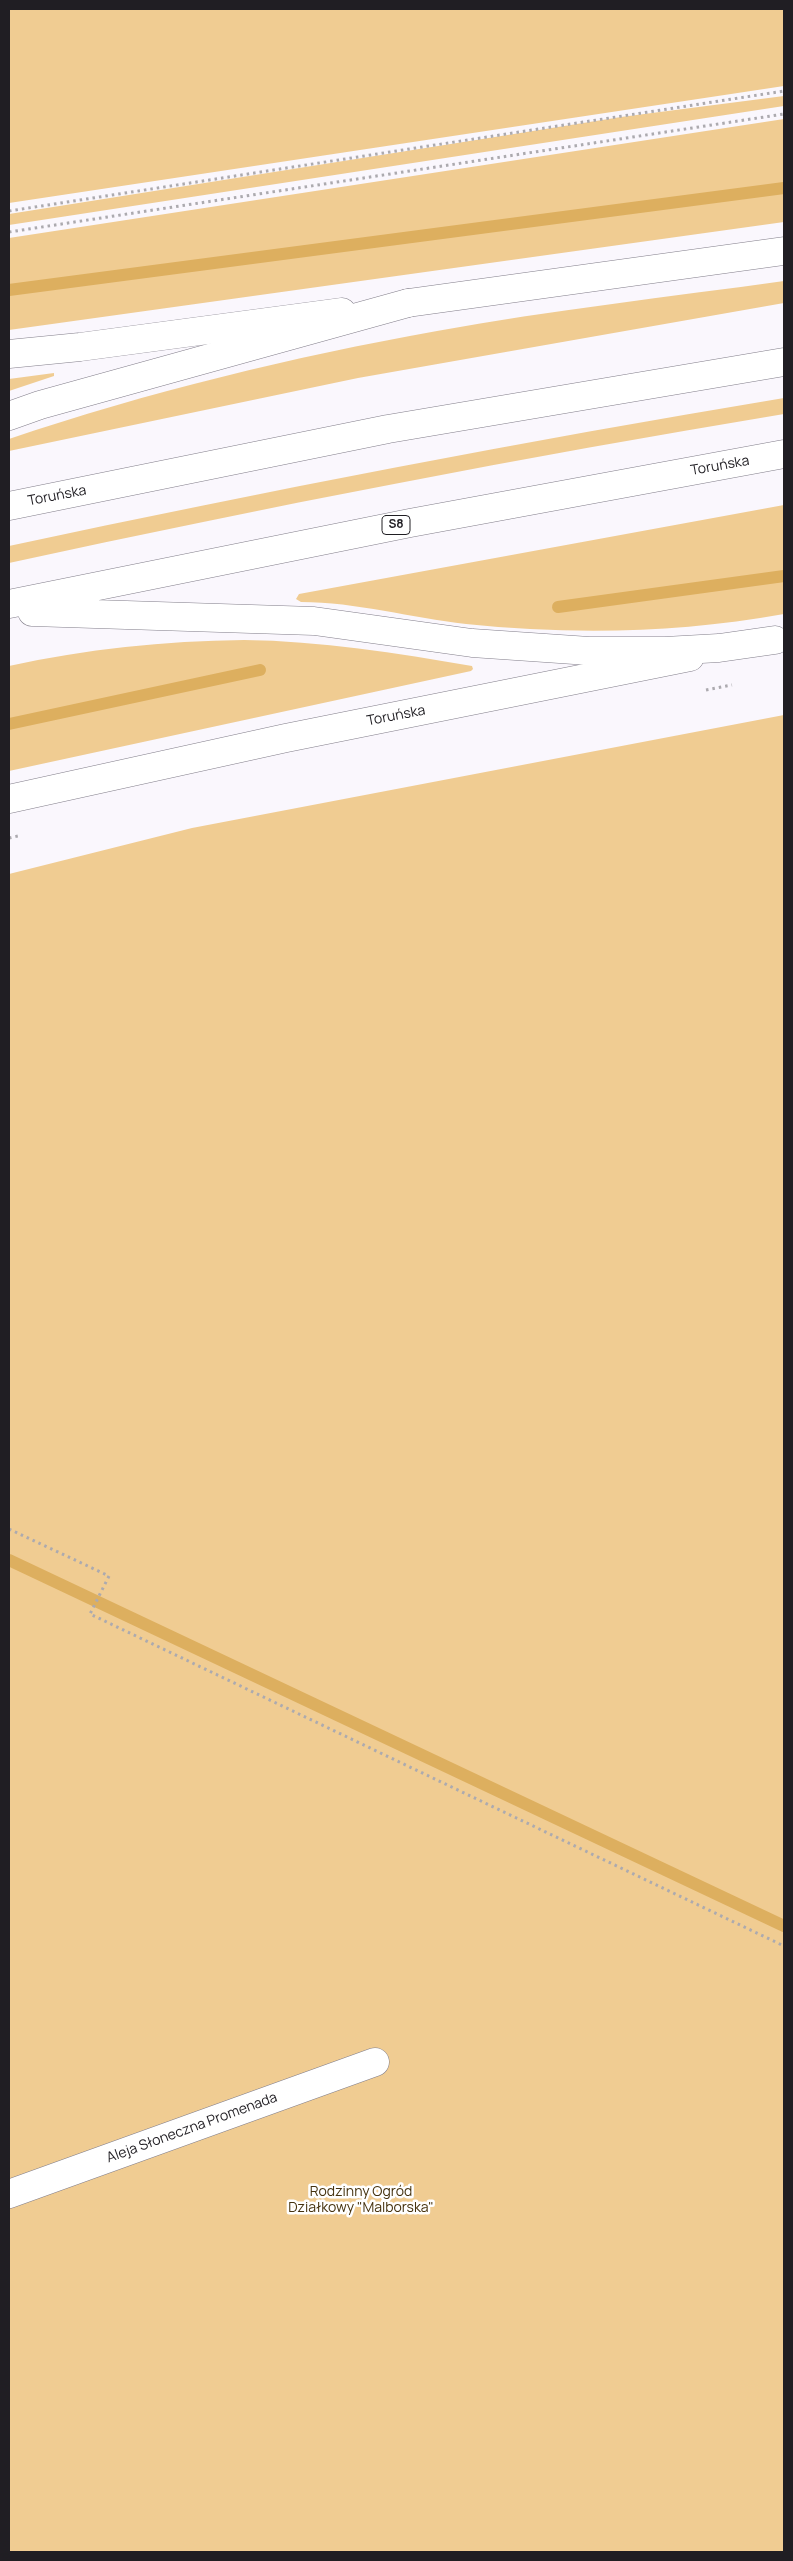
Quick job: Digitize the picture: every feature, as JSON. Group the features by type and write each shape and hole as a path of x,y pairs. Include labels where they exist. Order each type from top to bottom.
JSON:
{"main road":[{"path":"9,354 80,347 784,251"},
{"path":"9,416 40,405 408,303"},
{"name":"Toruńska","path":"9,506 388,429 784,362"},
{"name":"Toruńska","path":"9,604 410,523 784,454"},
{"path":"9,612 50,611 314,621 472,643 589,651 666,652 719,648 780,639"},
{"name":"Toruńska","path":"9,799 286,738 780,639"},
{"name":"Aleja Słoneczna Promenada","path":"9,2194 375,2062"}],"path":[{"path":"9,211 784,91"},
{"path":"9,232 784,114"},
{"path":"9,1528 109,1576 90,1614 784,1946"}],"green space":[{"path":"9,9 784,9 784,86 9,203"},
{"path":"784,96 784,106 9,225 9,214 621,117"},
{"path":"784,119 784,222 9,330 9,238"},
{"path":"784,281 784,303 358,378 9,451 9,439 61,422 167,391 328,352 437,331 524,317"},
{"path":"54,373 54,376 9,391 9,379"},
{"path":"784,398 784,414 395,484 9,563 9,546 395,468"},
{"path":"784,505 784,614 705,625 665,628 586,631 546,630 466,624 363,607 301,602 296,599 299,594"},
{"path":"244,640 358,648 472,666 473,669 471,671 9,771 9,666 125,647 184,642"},
{"name":"Rodzinny Ogród Działkowy \"Malborska\"","path":"784,715 784,2552 9,2552 9,874 192,828"}],"waterway":[{"path":"9,290 784,188"},
{"path":"558,607 784,576"},
{"path":"9,724 260,670"},
{"path":"9,1560 784,1926"}]}
